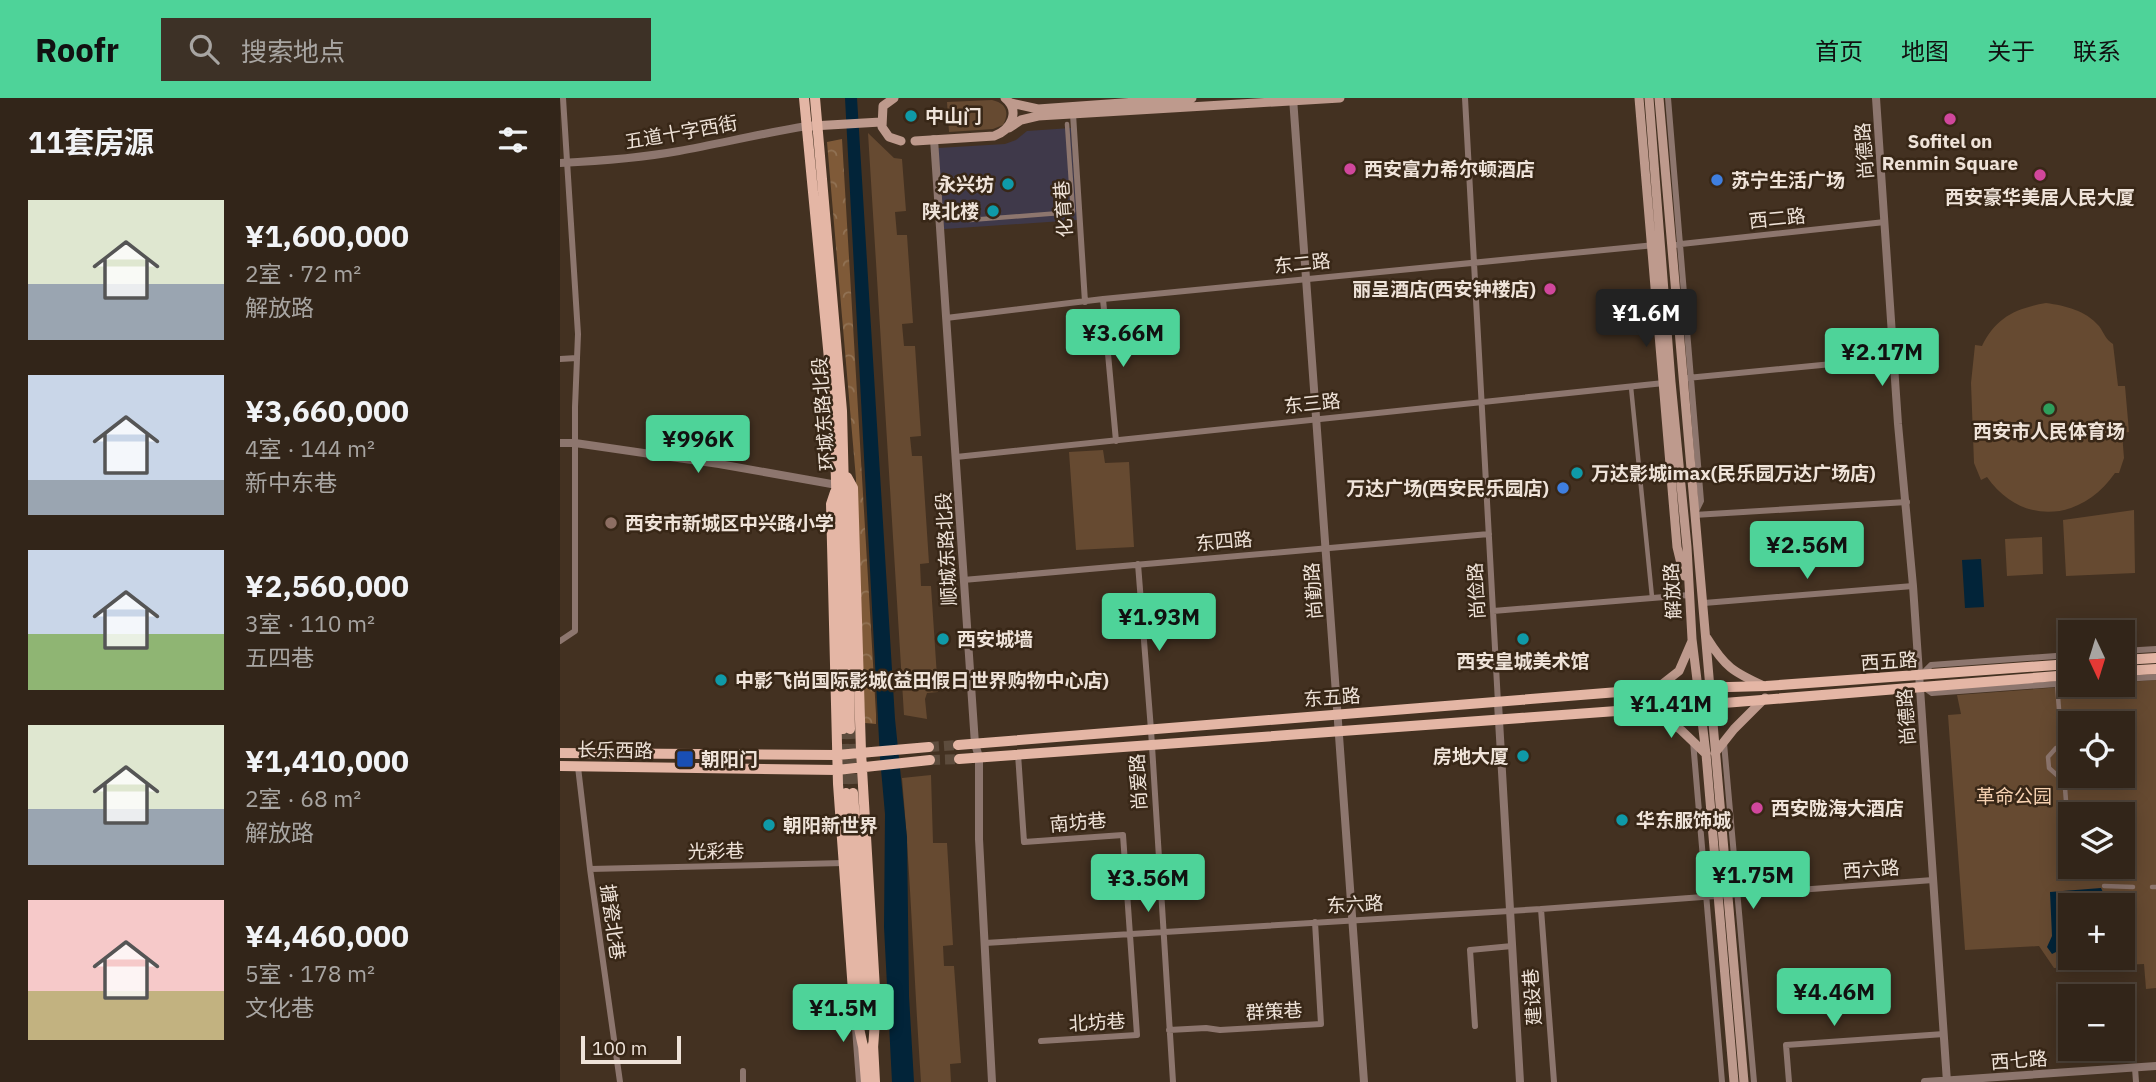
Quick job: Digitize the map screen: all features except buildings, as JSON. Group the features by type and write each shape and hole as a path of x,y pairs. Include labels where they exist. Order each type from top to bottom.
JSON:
{"main road":[{"name":"环城东路北段","path":"804,98 812,126 842,411 845,474 846,729 834,411 812,126 815,98"},
{"path":"894,98 883,106 881,122 884,133 889,138 901,141"},
{"path":"1008,101 1038,109 1192,98"},
{"path":"915,141 994,136 1031,117 1340,98"},
{"path":"1639,98 1667,245"},
{"name":"解放路","path":"1649,98 1687,378 1694,515 1704,603 1709,689 1705,704"},
{"name":"解放路","path":"1659,98 1667,245 1667,383 1682,493 1692,639 1698,689 1705,704 1710,754 1734,1082"},
{"path":"1008,101 1013,118 1009,128"},
{"path":"812,126 881,122"},
{"path":"1667,383 1677,547 1689,595"},
{"path":"845,474 853,488 861,752 877,1006 868,1050"},
{"path":"837,485 831,504 836,755 853,1005 875,1082"},
{"path":"1674,505 1682,493"},
{"path":"1706,636 1723,663 1736,673 1766,686"},
{"path":"1656,689 1679,671 1692,639"},
{"path":"2135,659 2156,658"},
{"name":"西五路","path":"1705,704 2058,665"},
{"path":"2135,670 2156,668"},
{"name":"西五路","path":"1709,689 1920,681 2056,680"},
{"name":"东五路","path":"958,745 1656,689 1709,689"},
{"path":"1652,708 1710,754 1724,743 1765,698"},
{"name":"东五路","path":"959,758 1705,704"},
{"path":"861,752 929,747"},
{"name":"长乐西路","path":"560,753 836,755 861,752"},
{"path":"862,766 930,760"},
{"name":"长乐西路","path":"560,766 837,770 862,766"},
{"path":"850,793 868,1050 866,1082"},
{"name":"解放路","path":"1722,896 1744,1082"}],"street":[{"path":"560,641 575,631 578,334 563,163 563,98"},
{"name":"尚俭路","path":"1465,98 1520,1082"},
{"path":"1667,245 1668,98"},
{"name":"尚德路","path":"1876,98 1947,1081"},
{"name":"尚勤路","path":"1294,99 1364,1082"},
{"name":"化育巷","path":"1073,114 1085,302"},
{"path":"939,218 970,215 970,220 1073,212 1067,124"},
{"name":"五道十字西街","path":"563,163 612,160 678,151 746,136 812,126"},
{"name":"顺城东路北段","path":"934,139 962,580 975,744 979,757 979,839 992,1082"},
{"name":"西二路","path":"1667,245 1885,222"},
{"name":"东二路","path":"946,318 1103,299 1667,245"},
{"path":"1103,299 1116,441"},
{"path":"560,359 577,358"},
{"path":"1687,378 1894,358"},
{"name":"东三路","path":"956,457 1667,383"},
{"path":"1630,387 1653,597"},
{"path":"560,443 719,464 837,485"},
{"path":"1694,515 1907,502"},
{"name":"东四路","path":"962,580 1489,534"},
{"name":"尚爱路","path":"1138,564 1173,1082"},
{"path":"1704,603 1913,586"},
{"path":"1493,611 1689,595"},
{"path":"2135,651 2156,649"},
{"path":"1920,681 1931,665 2058,656"},
{"path":"2135,678 2156,677"},
{"path":"2056,680 2059,711"},
{"path":"1692,741 1722,1082"},
{"path":"1724,743 1754,1082"},
{"path":"2058,748 2048,757 2049,768 2058,776"},
{"name":"南坊巷","path":"1018,754 1024,842 1123,835 1131,933"},
{"name":"搪瓷北巷","path":"578,767 620,1082"},
{"name":"光彩巷","path":"590,869 844,863"},
{"name":"西六路","path":"1722,896 1933,880"},
{"path":"2104,886 2133,887"},
{"name":"东六路","path":"985,943 1722,896"},
{"name":"建设巷","path":"1541,909 1555,1082"},
{"name":"群策巷","path":"1169,1030 1321,1024 1315,922"},
{"name":"北坊巷","path":"1041,1041 1137,1035 1131,933"},
{"path":"1475,1026 1470,950 1512,946"},
{"path":"853,1005 859,1082"},
{"path":"1789,1082 1786,1045 1944,1034"},
{"name":"西七路","path":"1925,1082 2156,1066"},
{"path":"2135,1068 2136,1082"},
{"path":"743,1071 743,1082"}],"shaded area":[{"name":"永兴坊","path":"1071,128 1077,220 944,229 938,148 1005,144 1016,140 1027,131"}],"green space":[{"path":"992,100 1001,103 1005,109 1003,125 993,129 949,132 947,102"},
{"path":"868,133 894,158 902,159 906,211 895,212 897,235 907,235 913,323 902,324 904,346 915,346 921,436 910,437 912,456 922,456 929,563 920,564 921,586 931,586 938,692 927,693 927,719 904,715"},
{"path":"842,139 876,724 865,723 856,479 827,142"},
{"name":"西安市人民体育场","path":"2046,303 2068,307 2088,316 2113,344 2118,386 2125,386 2129,432 2122,433 2124,458 2119,473 2115,473 2086,501 2069,509 2052,512 2017,504 2001,493 1987,477 1981,480 1974,463 1971,383 1975,345 1982,346 1993,328 2016,311"},
{"path":"1103,450 1105,463 1129,462 1134,547 1076,550 1069,452"},
{"path":"2134,510 2135,573 2066,576 2063,520"},
{"path":"2042,537 2043,574 2007,576 2005,539"},
{"name":"革命公园","path":"2156,680 2156,988 2146,989 2144,964 2135,964 2135,893 2058,893 2058,968 2054,968 2039,946 1965,950 1948,715 1961,714 1957,695 2058,687 2058,697 2135,697 2135,682"},
{"path":"931,775 933,843 947,843 953,945 943,946 944,966 954,966 961,1063 950,1064 951,1082 921,1082 902,778"}],"water":[{"path":"845,98 857,98 895,719 907,837 909,996 914,1082 892,1082 884,927 885,814"},
{"path":"1981,559 1984,607 1965,608 1962,560"},
{"path":"2101,888 2103,893 2058,893 2058,951 2052,954 2047,947 2052,936 2050,892"}],"tunnel":[{"path":"843,729 846,793"},
{"path":"850,729 853,793"},
{"path":"929,747 958,745"},
{"path":"930,760 959,759"}],"place":[{"name":"中山门","path":"911,116"},
{"name":"Sofitel on Renmin Square","path":"1950,119"},
{"name":"西安富力希尔顿酒店","path":"1350,169"},
{"name":"西安豪华美居人民大厦","path":"2040,175"},
{"name":"苏宁生活广场","path":"1717,180"},
{"name":"永兴坊","path":"1008,184"},
{"name":"陕北楼","path":"993,211"},
{"name":"丽呈酒店(西安钟楼店)","path":"1550,289"},
{"name":"西安市人民体育场","path":"2049,409"},
{"name":"万达影城imax(民乐园万达广场店)","path":"1577,473"},
{"name":"万达广场(西安民乐园店)","path":"1563,488"},
{"name":"西安市新城区中兴路小学","path":"611,523"},
{"name":"西安城墙","path":"943,639"},
{"name":"西安皇城美术馆","path":"1523,639"},
{"name":"中影飞尚国际影城(益田假日世界购物中心店)","path":"721,680"},
{"name":"房地大厦","path":"1523,756"},
{"name":"朝阳门","path":"685,759"},
{"name":"西安陇海大酒店","path":"1757,808"},
{"name":"华东服饰城","path":"1622,820"},
{"name":"朝阳新世界","path":"769,825"}]}
